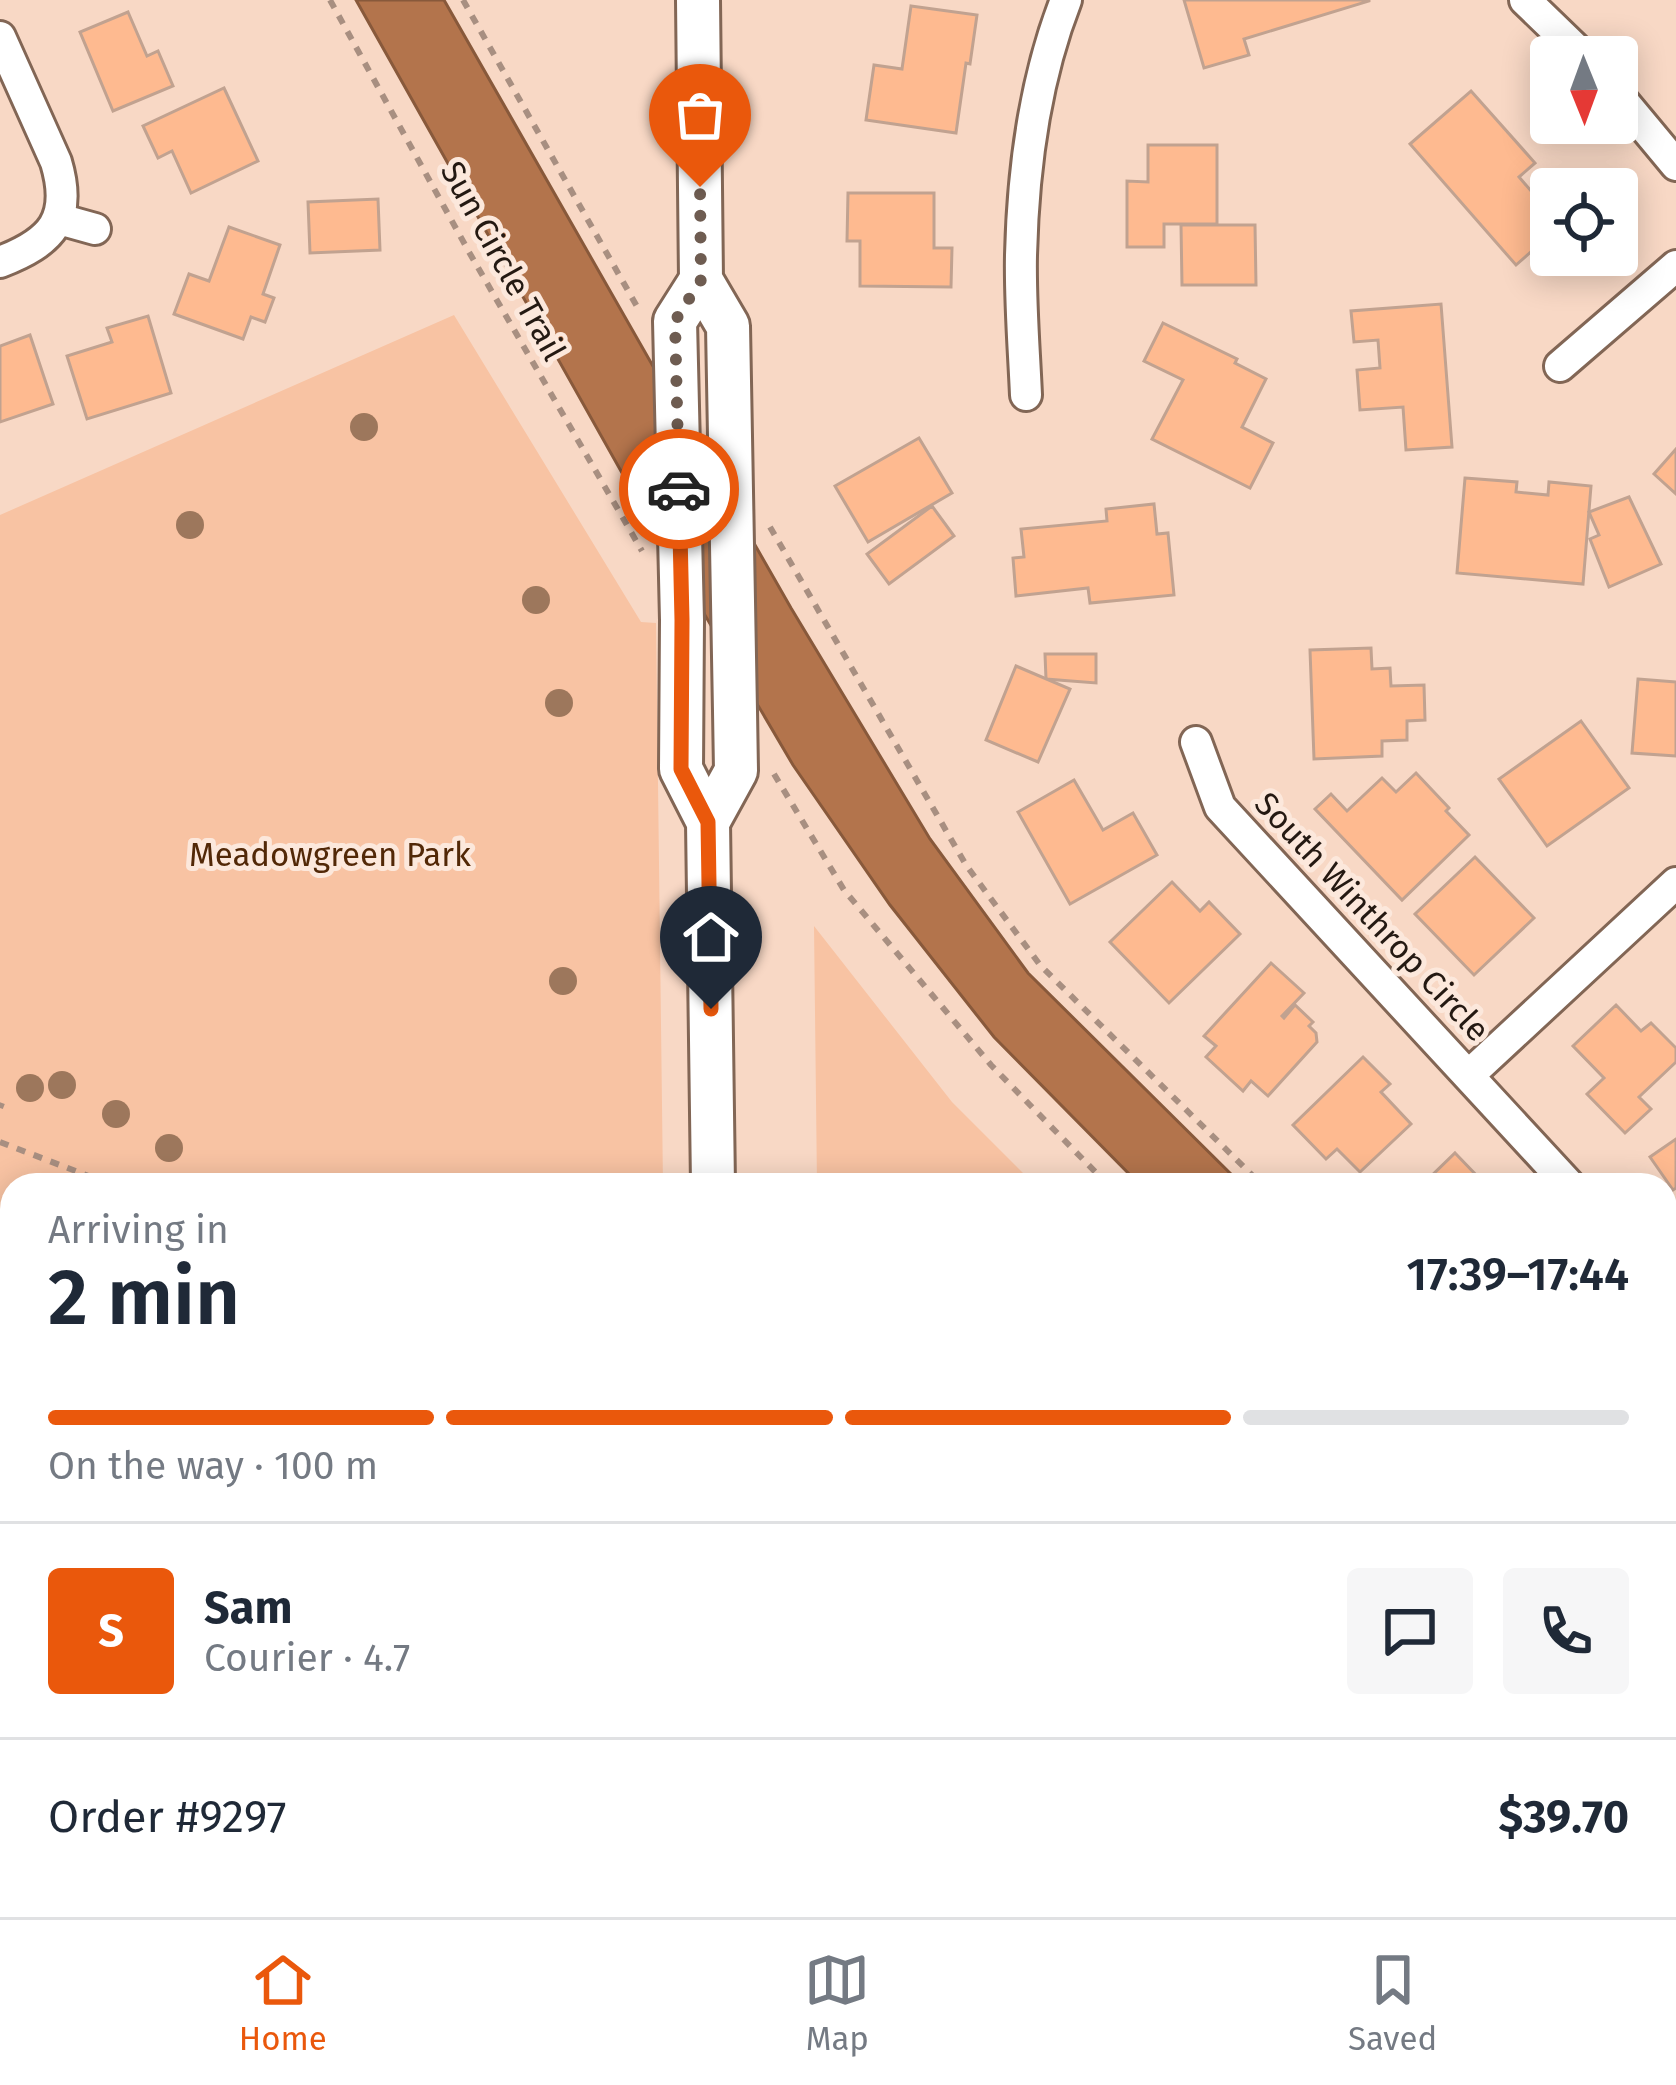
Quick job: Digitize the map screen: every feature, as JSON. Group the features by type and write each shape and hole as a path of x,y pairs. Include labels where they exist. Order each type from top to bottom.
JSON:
{"main road":[{"path":"698,0 701,280 728,326 736,771 708,822"},
{"path":"701,280 675,321 681,769 708,822 713,1173"}],"street":[{"path":"1026,395 1021,255 1029,147 1051,38 1066,0"},
{"path":"1525,0 1562,36"},
{"path":"0,37 56,161 62,198 49,236 0,262"},
{"path":"1638,119 1676,165"},
{"path":"58,219 95,229"},
{"path":"1560,366 1676,266"},
{"name":"South Winthrop Circle","path":"1196,742 1220,807 1558,1173"},
{"path":"1469,1075 1676,883"}],"path":[{"name":"Sun Circle Trail","path":"330,0 638,544"},
{"path":"463,0 633,300"},
{"path":"773,533 966,865 1040,965 1250,1173"},
{"path":"774,774 844,890 991,1065 1096,1173"},
{"path":"0,1142 81,1173"}],"green space":[{"name":"Meadowgreen Park","path":"454,315 641,622 656,623 663,1173 0,1173 0,515"},
{"path":"814,926 952,1102 1023,1173 817,1173"}],"shaded area":[{"path":"356,0 444,0 791,608 930,839 1028,973 1230,1173 1128,1173 994,1037 890,905 793,765 635,496"}],"building":[{"path":"1184,0 1369,1 1244,39 1249,55 1204,68"},
{"path":"911,6 977,15 956,133 866,120 874,65 902,69"},
{"path":"128,12 147,56 158,51 173,86 113,111 80,32"},
{"path":"224,88 258,161 191,193 172,151 158,158 143,126"},
{"path":"1471,91 1535,163 1519,177 1530,190 1530,253 1516,265 1410,144"},
{"path":"1148,145 1217,145 1217,224 1164,224 1164,247 1127,247 1127,181 1148,182"},
{"path":"848,193 934,193 934,248 952,248 951,287 860,286 860,241 847,241"},
{"path":"378,199 380,250 310,253 308,202"},
{"path":"1181,225 1255,225 1256,285 1182,285"},
{"path":"229,227 280,245 263,294 274,298 265,322 251,317 243,339 174,314 189,274 209,281"},
{"path":"1441,304 1452,447 1406,450 1403,407 1360,410 1357,370 1380,368 1378,340 1354,342 1351,311"},
{"path":"148,316 171,393 87,419 67,356 112,342 107,328"},
{"path":"1163,323 1237,359 1235,363 1266,379 1242,427 1273,443 1250,488 1152,439 1183,380 1144,361"},
{"path":"30,335 53,404 0,422 0,346"},
{"path":"919,438 952,493 868,542 835,486"},
{"path":"1676,449 1676,494 1654,474"},
{"path":"1465,478 1517,482 1516,492 1548,495 1549,482 1591,486 1583,584 1457,573"},
{"path":"1629,497 1661,564 1609,587 1590,539 1599,535 1589,512"},
{"path":"1154,504 1157,534 1168,533 1174,595 1090,603 1088,588 1016,596 1013,558 1024,557 1021,529 1107,521 1106,509"},
{"path":"932,506 954,536 889,584 867,554"},
{"path":"1371,648 1372,669 1390,668 1391,686 1424,685 1425,720 1407,721 1407,740 1382,741 1382,756 1314,759 1310,650"},
{"path":"1045,654 1096,654 1096,683 1046,679"},
{"path":"1016,666 1070,689 1038,762 986,740"},
{"path":"1638,679 1676,682 1676,756 1632,753"},
{"path":"1581,721 1629,788 1547,846 1499,779"},
{"path":"1416,773 1469,835 1402,900 1315,809 1331,794 1347,811 1382,778 1396,792"},
{"path":"1074,780 1103,830 1133,813 1157,855 1070,904 1018,812"},
{"path":"1475,857 1534,918 1474,975 1415,914"},
{"path":"1172,882 1200,911 1209,902 1240,934 1169,1003 1110,942"},
{"path":"1271,963 1304,993 1282,1016 1295,1005 1313,1022 1309,1026 1317,1042 1268,1096 1251,1081 1243,1091 1206,1057 1216,1046 1204,1036"},
{"path":"1616,1005 1641,1031 1651,1023 1676,1048 1676,1062 1639,1097 1651,1109 1625,1133 1587,1094 1604,1078 1573,1046"},
{"path":"1363,1057 1390,1084 1381,1092 1411,1124 1360,1172 1337,1149 1326,1159 1293,1125"},
{"path":"1676,1139 1676,1173 1661,1173 1650,1157"},
{"path":"1455,1153 1474,1173 1434,1173"}],"way so far":[{"path":"679,489 675,321 701,280 700,187"}],"route":[{"path":"679,489 681,769 708,822 711,1009"}]}
